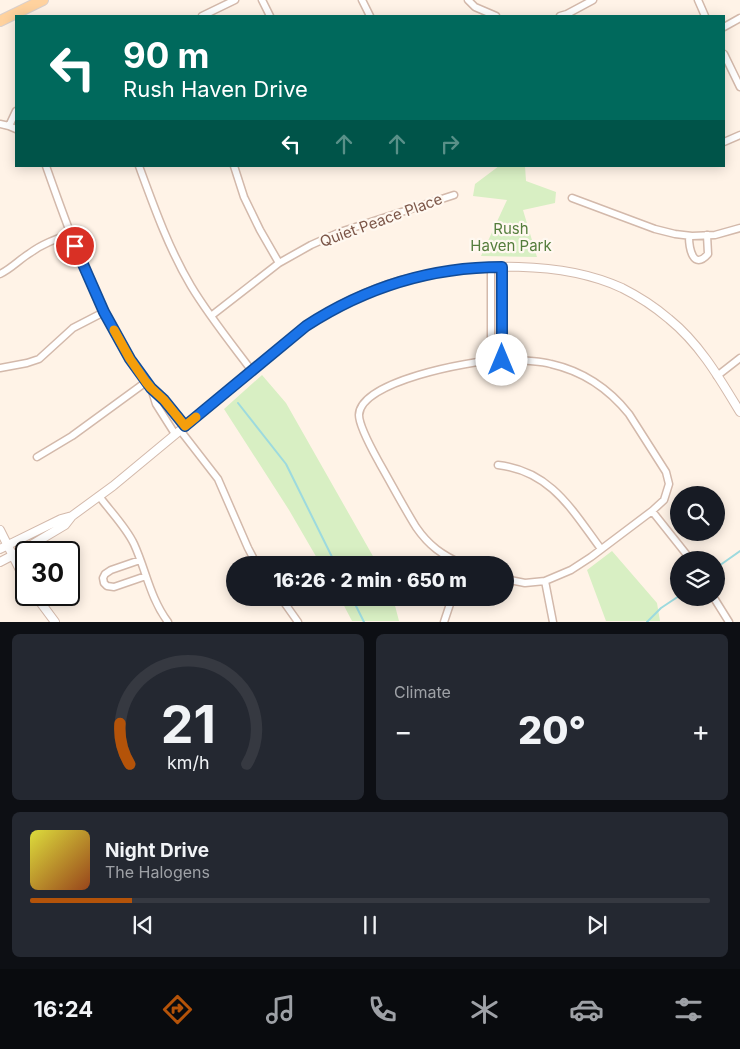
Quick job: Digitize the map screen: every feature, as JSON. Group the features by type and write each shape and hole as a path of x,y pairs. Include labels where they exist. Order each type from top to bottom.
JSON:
{"main road":[{"path":"0,20 43,0"}],"street":[{"path":"204,15 235,0"},
{"path":"262,0 270,15"},
{"path":"362,0 370,15"},
{"path":"468,0 475,6 494,15"},
{"path":"564,15 593,0"},
{"path":"698,0 705,15"},
{"path":"725,26 740,18"},
{"path":"725,56 740,87"},
{"path":"9,126 15,114"},
{"path":"0,124 15,129"},
{"path":"725,142 740,135"},
{"path":"46,167 70,234 104,312 130,359 146,382 164,400 180,430"},
{"path":"139,167 174,255 191,286 252,371"},
{"path":"234,167 248,205 279,262"},
{"name":"Quiet Peace Place","path":"211,316 279,262 311,245 340,232 454,194"},
{"path":"572,198 655,229 689,236 715,235 740,228"},
{"path":"0,274 39,247 70,234"},
{"path":"689,236 692,256 700,260 704,259 708,254 707,236"},
{"path":"502,267 502,360"},
{"path":"0,562 65,525 72,516 306,326 361,296 411,278 469,268 536,267 598,279 623,288 647,303 681,329 700,350 740,412"},
{"path":"490,361 492,268"},
{"path":"0,368 39,359 73,328 104,312"},
{"path":"717,376 740,358"},
{"path":"446,556 428,542 418,531 370,446 362,428 359,415 362,406 370,397 395,384 435,370 464,364 502,360 539,362 574,371 615,398 629,414 666,472 669,484 664,500 572,570 545,581 525,583 514,581"},
{"path":"37,457 72,436 146,382"},
{"path":"151,388 156,404 180,430 218,479 252,556"},
{"path":"498,464 533,474 550,485 569,506 601,548"},
{"path":"99,496 131,538 158,607 168,622"},
{"path":"652,510 683,551"},
{"path":"4,547 60,518 72,516"},
{"path":"0,530 4,547 15,562"},
{"path":"140,560 108,572 104,576 103,581 107,586 112,587 146,576"},
{"path":"545,581 553,622"},
{"path":"43,606 55,622"},
{"path":"287,606 298,622"},
{"path":"444,622 449,606"},
{"path":"719,606 729,622"}],"green space":[{"name":"Rush Haven Park","path":"498,167 525,167 526,181 556,192 555,203 523,210 537,257 481,256 507,200 473,196 475,184"},
{"path":"262,375 286,403 373,556 316,556 289,510 224,409"},
{"path":"612,551 657,603 660,621 606,621 587,570"},
{"path":"344,606 395,606 399,621 352,621"}],"waterway":[{"path":"238,403 286,464 332,556"},
{"path":"725,562 740,551"},
{"path":"647,622 670,602"},
{"path":"356,606 364,622"}],"slow traffic":[{"path":"114,330 130,359 146,382 164,400 185,426 196,417"}],"route":[{"path":"75,246 104,312 130,359 151,388 164,400 185,426 306,326 361,296 411,278 469,268 502,267 502,360"}]}
